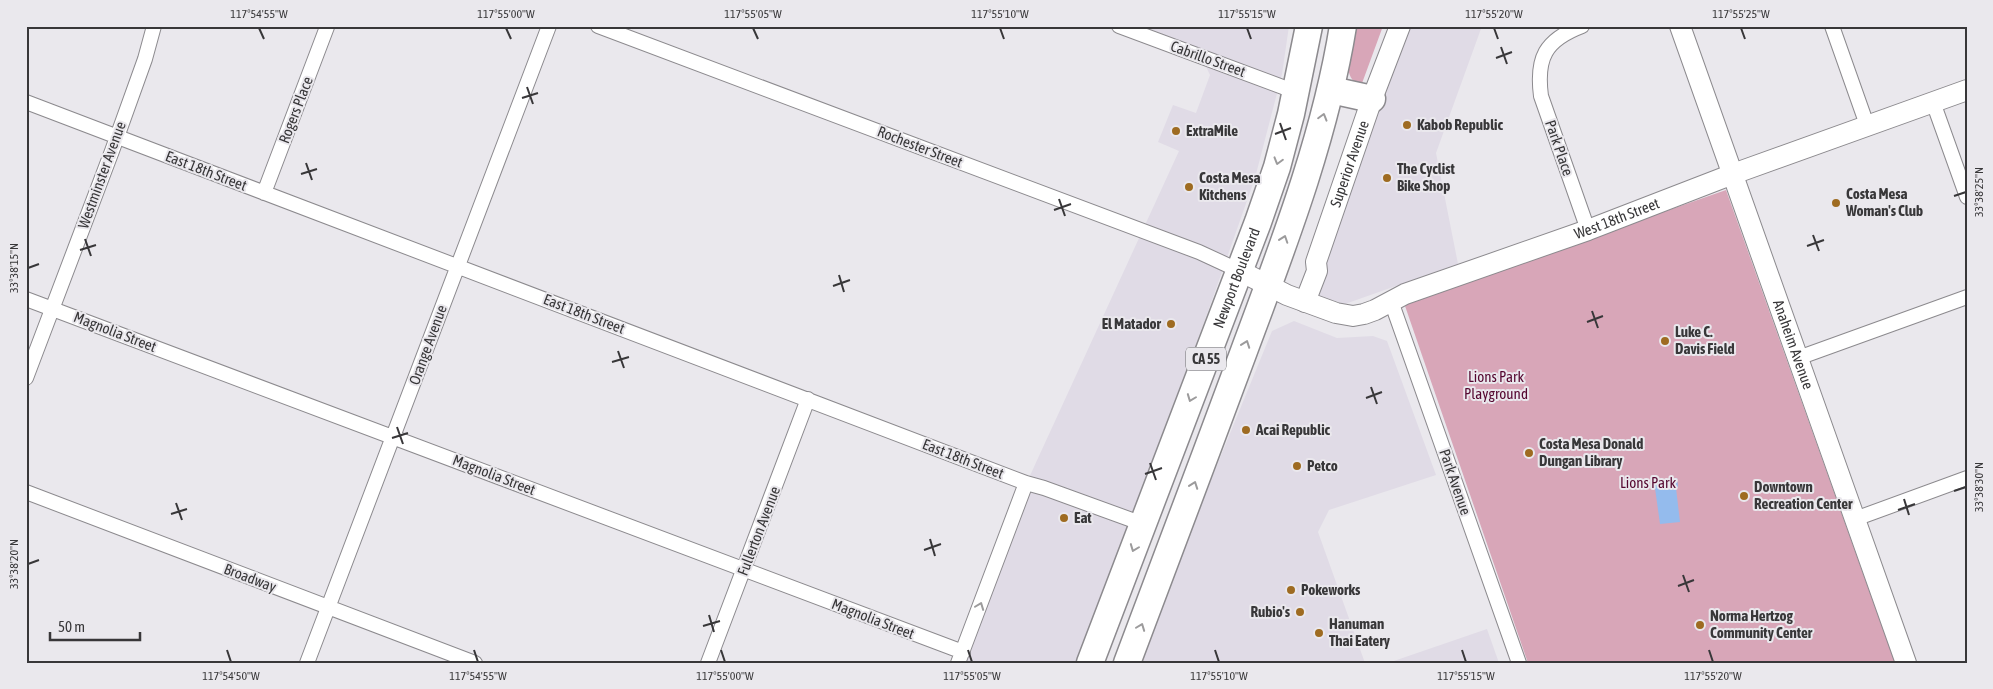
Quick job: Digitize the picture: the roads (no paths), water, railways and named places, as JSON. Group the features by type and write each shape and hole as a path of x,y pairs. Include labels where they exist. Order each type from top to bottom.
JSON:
{"highway":[{"name":"Newport Boulevard","path":"1090,663 1240,271 1277,167 1296,92 1309,26"},
{"name":"Newport Boulevard","path":"1127,663 1293,214 1331,90 1343,26"},
{"path":"1331,90 1372,99"}],"street":[{"name":"Westminster Avenue","path":"26,378 117,137 145,59 154,26"},
{"name":"Rogers Place","path":"264,193 327,26"},
{"name":"Orange Avenue","path":"307,663 549,26"},
{"name":"Rochester Street","path":"598,26 1199,252 1240,271"},
{"name":"Cabrillo Street","path":"1120,26 1296,92"},
{"name":"Superior Avenue","path":"1305,302 1317,271 1316,262 1372,99 1400,26"},
{"name":"Park Place","path":"1582,26 1570,31 1552,43 1540,64 1539,80 1541,96 1588,230"},
{"name":"Anaheim Avenue","path":"1680,26 1906,663"},
{"path":"1832,26 1867,125"},
{"name":"West 18th Street","path":"1240,271 1305,302 1336,313 1353,316 1375,310 1405,294 1588,230 1732,174 1967,90"},
{"name":"East 18th Street","path":"26,102 1026,483 1143,524"},
{"path":"1933,102 1967,197"},
{"path":"1798,358 1967,297"},
{"name":"Magnolia Street","path":"26,299 744,570 960,657"},
{"name":"Park Avenue","path":"1391,301 1519,663"},
{"name":"Fullerton Avenue","path":"708,663 808,400"},
{"path":"1855,519 1967,478"},
{"path":"960,657 1026,483"},
{"name":"Broadway","path":"26,492 474,663"}],"water":[{"path":"1677,478 1678,487 1676,488 1680,522 1660,524 1654,481"}],"place":[{"name":"Kabob Republic","path":"1407,125"},
{"name":"ExtraMile","path":"1176,131"},
{"name":"The Cyclist Bike Shop","path":"1387,178"},
{"name":"Costa Mesa Kitchens","path":"1189,187"},
{"name":"Costa Mesa Woman's Club","path":"1836,203"},
{"name":"El Matador","path":"1171,324"},
{"name":"Luke C. Davis Field","path":"1665,341"},
{"name":"Acai Republic","path":"1246,430"},
{"name":"Costa Mesa Donald Dungan Library","path":"1529,453"},
{"name":"Petco","path":"1297,466"},
{"name":"Downtown Recreation Center","path":"1744,496"},
{"name":"Eat","path":"1064,518"},
{"name":"Pokeworks","path":"1291,590"},
{"name":"Rubio's","path":"1300,612"},
{"name":"Norma Hertzog Community Center","path":"1700,625"},
{"name":"Hanuman Thai Eatery","path":"1319,633"}],"park label":[{"name":"Lions Park Playground","path":"1496,386"},
{"name":"Lions Park","path":"1648,483"}]}
